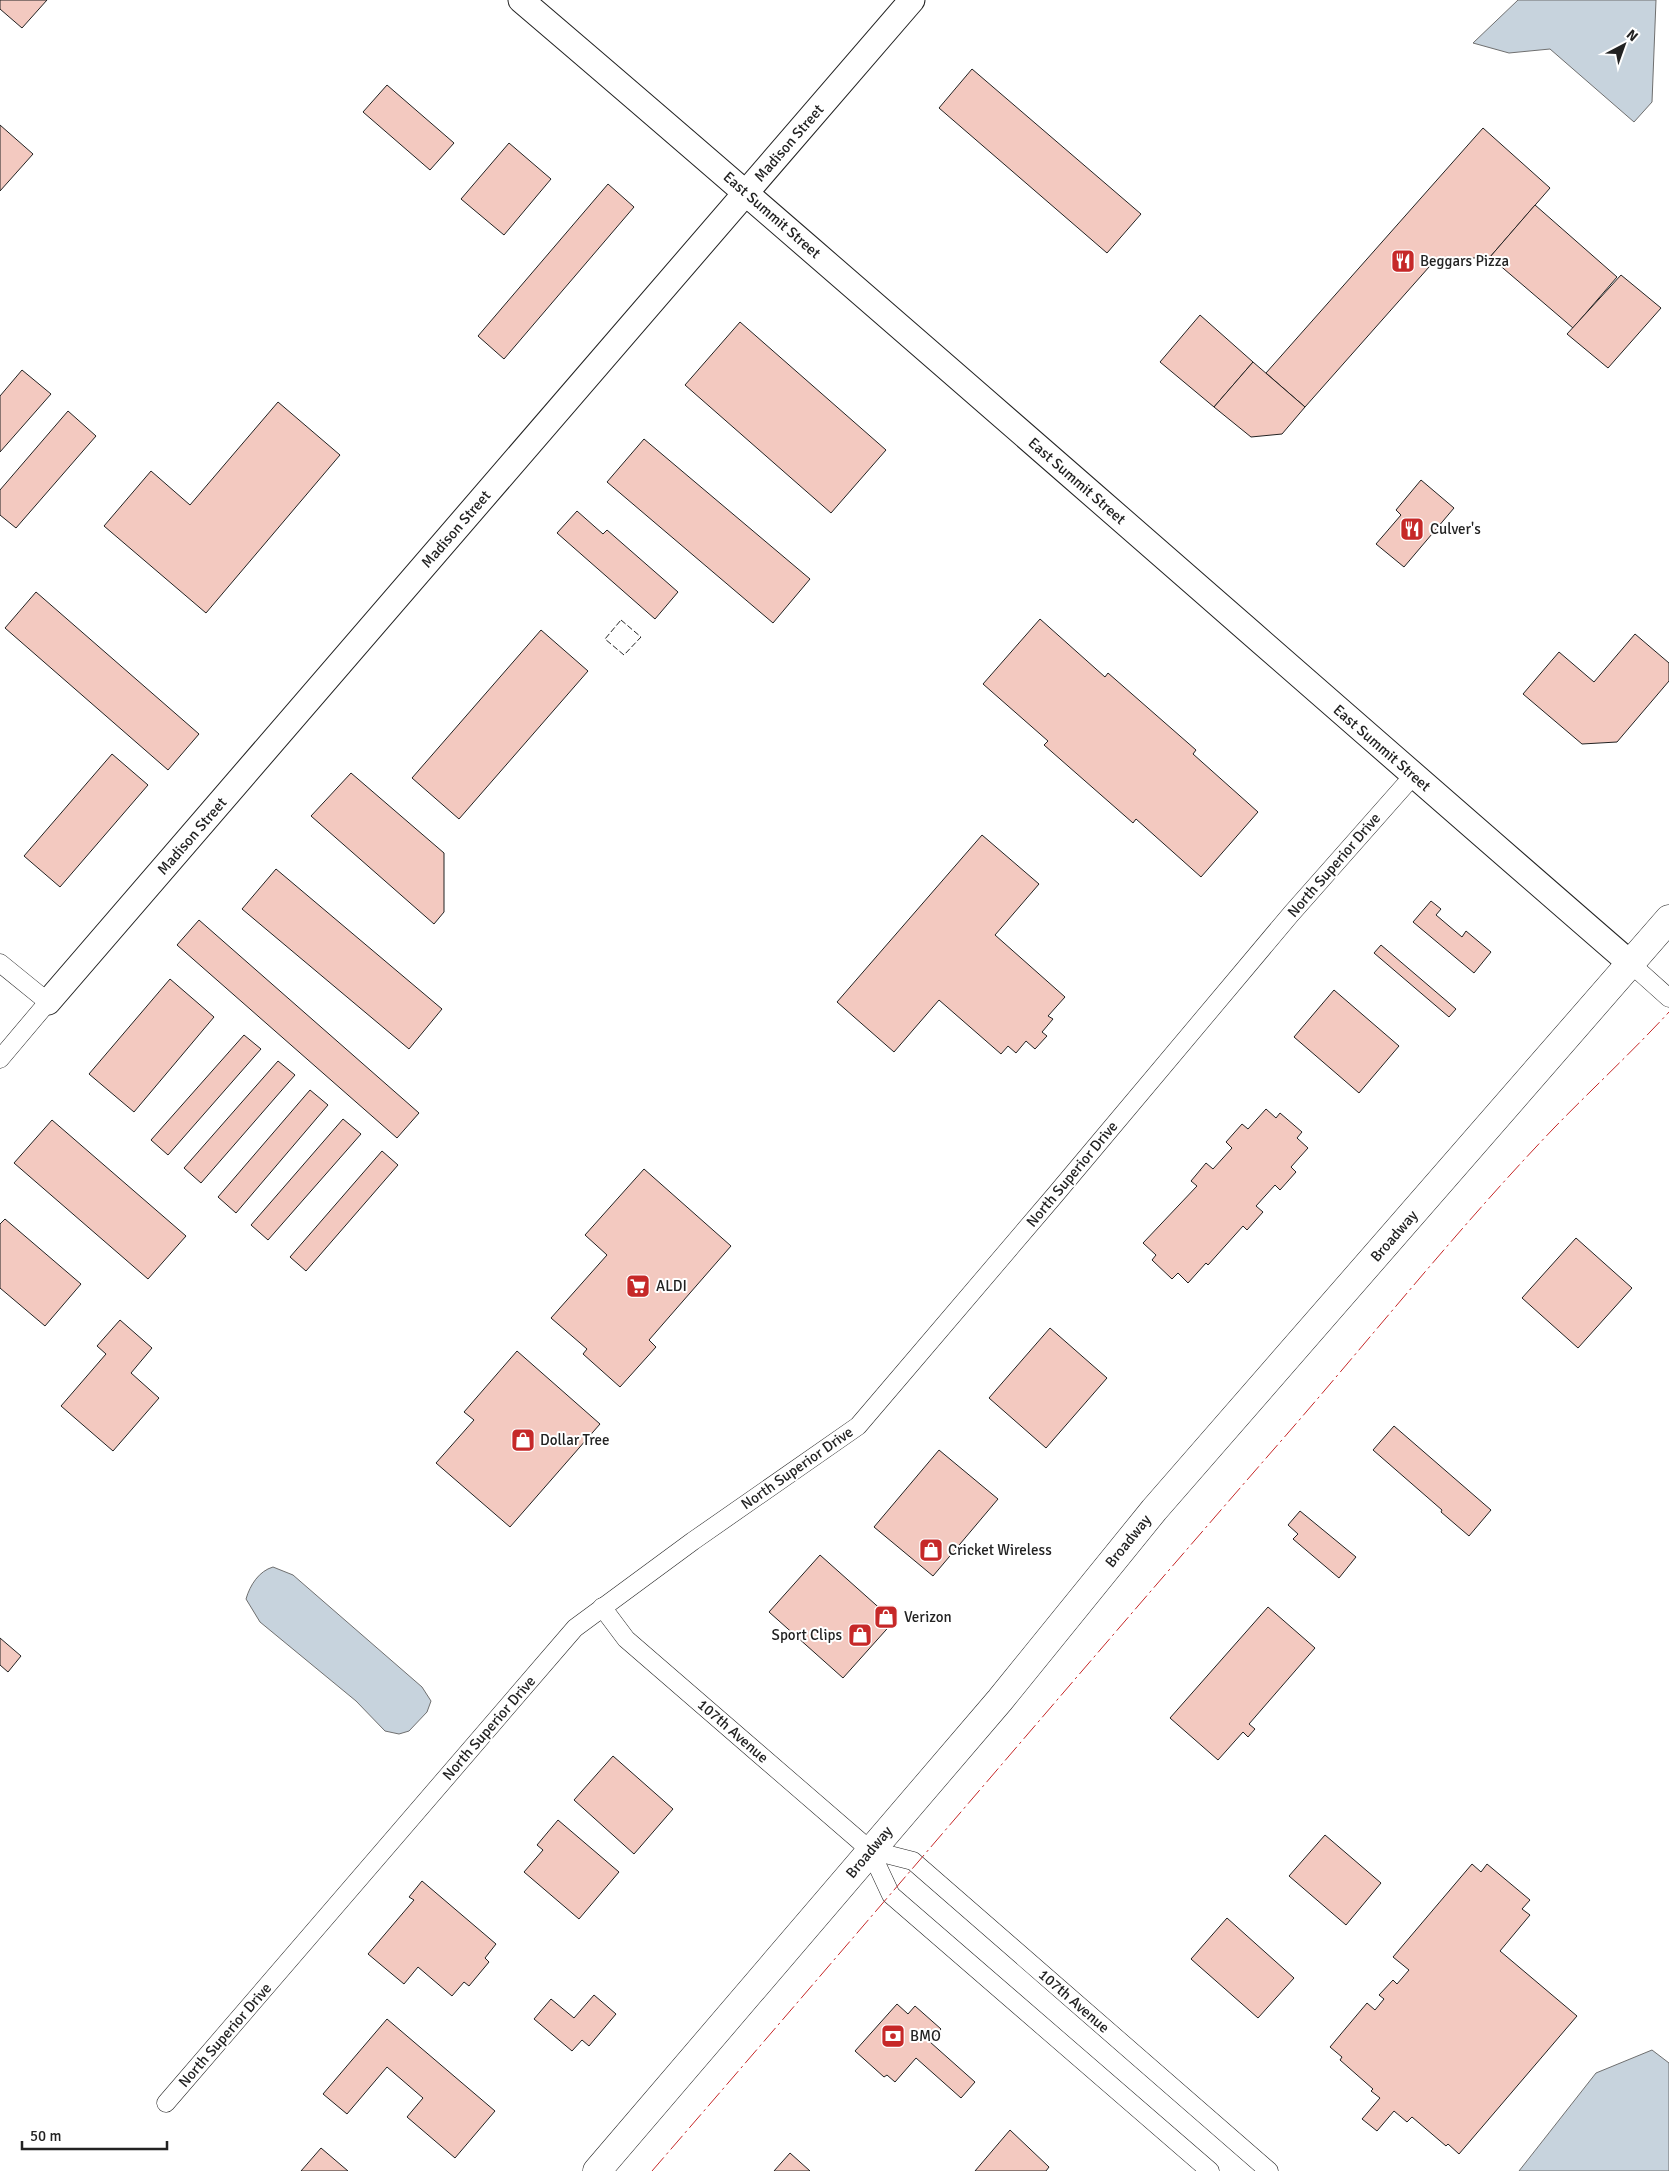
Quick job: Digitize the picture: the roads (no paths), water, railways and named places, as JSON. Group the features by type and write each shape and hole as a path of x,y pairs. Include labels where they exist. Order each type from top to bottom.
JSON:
{"main road":[{"name":"Broadway","path":"597,2171 1000,1700 1154,1510 1632,964 1669,919"}],"street":[{"name":"East Summit Street","path":"520,0 747,192 1413,776 1632,964"},
{"name":"Madison Street","path":"0,1059 912,0"},
{"name":"North Superior Drive","path":"166,2103 575,1628 602,1606 707,1531 858,1426 1291,914 1413,776"},
{"path":"0,962 48,1002"},
{"path":"1632,964 1669,998"},
{"name":"107th Avenue","path":"602,1606 626,1639 870,1850 891,1895 1210,2171"},
{"name":"107th Avenue","path":"870,1850 913,1861 1269,2171"}],"place":[{"name":"Beggars Pizza","path":"1403,261"},
{"name":"Culver's","path":"1412,529"},
{"name":"ALDI","path":"638,1286"},
{"name":"Dollar Tree","path":"523,1440"},
{"name":"Cricket Wireless","path":"931,1550"},
{"name":"Verizon","path":"886,1617"},
{"name":"Sport Clips","path":"860,1635"},
{"name":"BMO","path":"893,2036"}]}
